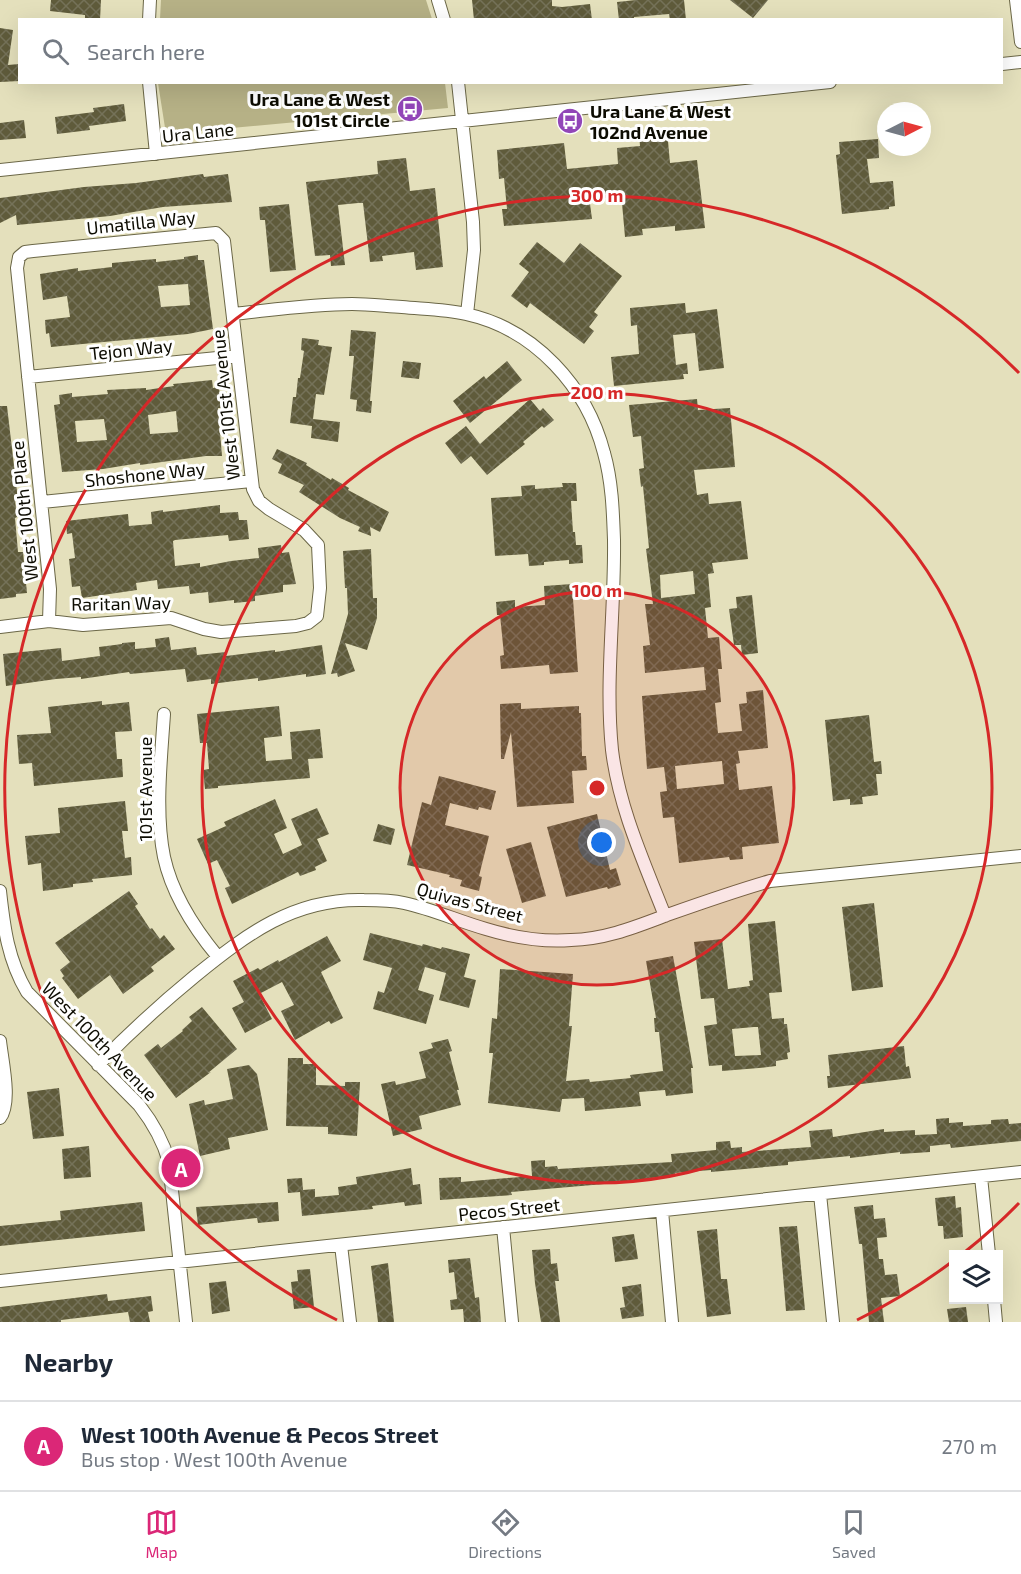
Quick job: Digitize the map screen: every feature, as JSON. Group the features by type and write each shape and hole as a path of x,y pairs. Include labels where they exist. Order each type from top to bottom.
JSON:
{"street":[{"path":"149,18 150,0"},
{"path":"438,0 443,18"},
{"path":"1016,0 1021,42"},
{"path":"1003,64 1021,62"},
{"path":"149,84 156,154"},
{"path":"458,84 473,222 474,250 467,314"},
{"name":"Ura Lane","path":"0,170 812,84"},
{"name":"Umatilla Way","path":"21,255 33,251 216,233 224,240 233,314"},
{"name":"West 100th Place","path":"21,255 17,268 50,590 49,621"},
{"name":"West 101st Avenue","path":"312,621 319,610 318,545 304,530 259,501 253,489 233,314 355,304 439,310 467,314 515,333 542,352 574,388 597,431 608,473 613,523 614,573 610,709 613,753 622,801 634,839 665,916"},
{"name":"Tejon Way","path":"28,377 237,356"},
{"name":"Shoshone Way","path":"42,502 251,481"},
{"name":"Raritan Way","path":"0,627 49,621 83,625 171,618 221,632 296,626 312,621"},
{"name":"101st Avenue","path":"164,714 160,813 164,857 174,887 184,907 199,934 218,957"},
{"name":"Quivas Street","path":"98,1065 150,1013 251,933 281,917 321,903 344,899 401,902 487,930 541,939 569,940 614,934 635,928 740,889 770,881 1021,856"},
{"name":"West 100th Avenue","path":"0,891 5,937 18,976 39,1006 151,1119 165,1148 169,1162 186,1322"},
{"path":"0,1041 6,1102 4,1114 0,1119"},
{"name":"Pecos Street","path":"0,1281 1021,1172"},
{"path":"981,1177 989,1250"},
{"path":"820,1194 833,1322"},
{"path":"662,1211 672,1322"},
{"path":"503,1227 512,1322"},
{"path":"341,1245 350,1322"},
{"path":"994,1304 996,1322"}],"shaded area":[{"path":"161,0 426,0 432,18 160,18"},
{"path":"158,84 445,84 448,108 166,134"}],"building":[{"path":"51,0 101,0 100,18 85,18 85,15 50,11"},
{"path":"472,0 552,0 552,6 562,7 590,4 592,18 474,18"},
{"path":"684,0 686,18 670,18 669,14 619,18 617,2"},
{"path":"730,0 768,0 753,18"},
{"path":"0,28 13,30 8,65 18,64 18,81 0,82"},
{"path":"124,104 126,121 89,126 90,130 57,134 55,117 94,112 93,108"},
{"path":"24,120 26,138 0,140 0,123"},
{"path":"667,130 670,163 697,160 705,228 675,231 675,226 642,229 643,235 625,237 621,192 589,196 592,219 504,226 502,209 507,209 504,178 499,179 497,150 564,143 567,169 618,164 617,148 640,146 639,133"},
{"path":"877,139 879,158 867,159 870,183 893,181 895,206 889,209 842,214 836,155 840,154 839,142"},
{"path":"406,158 410,191 435,188 443,267 416,270 414,252 382,256 383,261 370,262 363,203 338,205 345,265 331,266 330,255 315,256 306,182 378,174 377,161"},
{"path":"203,174 204,177 228,174 232,202 163,207 110,216 17,225 16,215 0,223 0,198"},
{"path":"289,204 296,270 270,272 265,220 260,220 259,207"},
{"path":"537,242 564,263 580,243 622,276 594,312 598,315 589,327 594,331 584,344 530,303 527,308 511,296 529,272 519,264"},
{"path":"198,255 198,260 204,260 213,329 188,334 51,347 49,333 46,334 45,320 70,317 67,296 43,300 40,274 78,268 78,271 112,267 112,263 156,259 156,262 184,259 184,257","holes":["188,284 190,305 161,307 158,286"]},
{"path":"685,303 686,313 717,309 724,368 699,371 695,333 673,335 676,365 687,363 688,374 683,374 684,379 614,386 611,357 639,354 637,325 631,326 630,308"},
{"path":"351,330 376,332 371,413 356,411 357,400 350,399 354,356 349,356"},
{"path":"302,338 319,340 318,345 332,347 324,395 316,394 313,419 340,422 338,442 311,438 312,426 290,423 293,397 296,397 304,351 301,350"},
{"path":"403,361 421,363 419,379 401,377"},
{"path":"507,361 522,380 470,423 453,401 484,376 486,379"},
{"path":"212,380 213,388 219,387 221,408 218,408 222,456 62,472 54,405 60,404 59,395 72,393 72,397 108,394 107,390 146,388 146,390 174,386 173,384","holes":["176,411 178,432 150,434 148,415","104,419 107,440 77,442 75,421"]},
{"path":"530,399 540,411 543,408 554,420 544,428 542,426 523,442 525,444 487,475 471,456 461,464 445,443 466,426 480,444"},
{"path":"697,399 698,410 730,408 735,467 694,470 697,495 708,493 709,504 741,501 748,559 712,563 714,573 708,574 711,607 705,608 708,638 719,637 722,669 718,669 721,702 715,703 718,733 742,731 739,704 747,703 746,692 763,690 768,748 738,751 740,763 736,764 739,790 772,786 779,843 742,847 743,859 730,860 729,857 679,863 674,817 663,818 660,792 667,791 664,767 647,769 642,696 706,690 704,667 645,673 643,646 650,645 645,604 653,604 646,549 649,548 643,486 641,487 639,469 644,468 641,436 633,437 629,405","holes":["693,571 695,594 661,598 660,575","722,761 724,784 677,789 675,766"]},
{"path":"0,406 7,406 18,500 15,500 17,517 15,518 18,552 23,552 27,593 0,599"},
{"path":"277,449 307,463 306,465 331,480 332,478 349,488 348,490 389,512 380,532 370,527 371,536 358,531 360,527 340,518 299,492 304,485 278,473 282,464 272,459"},
{"path":"562,483 576,483 577,501 571,501 573,532 575,532 576,545 582,545 583,563 569,564 569,560 529,566 528,554 495,556 491,498 522,496 521,486 535,485 535,489 563,487"},
{"path":"220,505 220,513 238,512 239,520 247,520 249,539 229,541 228,535 175,540 173,541 175,566 200,563 200,567 259,558 258,548 281,545 282,553 289,552 296,584 283,585 283,592 255,596 255,601 234,603 234,600 209,603 208,592 190,594 189,586 158,589 157,580 136,583 137,590 82,598 80,586 72,587 69,559 75,558 72,533 67,534 66,521 128,514 129,526 152,524 151,512"},
{"path":"371,549 373,598 377,598 377,618 367,650 345,643 355,671 338,677 337,673 331,674 348,614 343,551"},
{"path":"572,584 578,672 550,674 549,665 501,669 500,656 504,655 500,615 497,615 496,602 515,600 515,607 545,605 544,586"},
{"path":"752,595 758,653 742,655 741,645 734,645 729,609 737,608 736,597"},
{"path":"169,637 171,650 196,647 197,655 226,652 226,656 322,645 326,674 306,677 306,674 258,681 258,678 211,684 211,679 187,682 185,669 130,674 129,672 6,686 3,654 61,648 62,661 100,656 99,647 122,643 135,642 135,649 156,647 155,639"},
{"path":"102,701 102,705 129,702 132,731 115,732 117,759 122,759 123,777 34,786 32,763 19,764 17,735 51,733 48,707"},
{"path":"521,703 521,709 579,706 582,756 586,756 587,770 572,771 574,803 517,807 511,732 504,759 501,759 500,704"},
{"path":"279,706 282,736 264,738 266,761 292,759 290,732 320,729 323,758 308,759 310,778 205,789 203,770 209,769 207,743 200,743 197,714"},
{"path":"869,715 874,762 881,761 882,774 876,774 878,795 862,797 863,804 850,805 850,799 833,801 825,720"},
{"path":"439,776 496,791 491,810 479,807 478,810 450,803 445,825 489,836 479,876 482,877 479,891 460,886 462,880 449,877 450,875 407,865 422,802 431,805"},
{"path":"275,799 287,828 274,834 283,854 302,845 291,819 317,808 329,834 317,839 327,861 315,867 316,870 300,876 298,872 232,904 225,888 230,886 217,860 208,864 197,839 226,826 224,822"},
{"path":"125,801 128,831 122,831 125,858 131,857 132,875 92,879 93,882 73,884 73,887 43,891 41,863 28,865 25,836 60,833 58,808"},
{"path":"597,814 610,870 616,868 621,885 566,897 547,827"},
{"path":"378,824 395,829 391,845 373,841"},
{"path":"531,842 546,896 522,903 506,849"},
{"path":"129,891 138,904 135,906 150,929 152,928 160,939 164,935 175,949 151,967 154,971 123,994 110,975 78,999 62,978 64,976 60,970 70,962 55,943"},
{"path":"874,903 883,987 852,991 842,907"},
{"path":"775,921 782,992 769,993 772,1019 784,1018 784,1024 787,1024 790,1052 787,1053 788,1059 776,1061 776,1066 722,1071 722,1065 709,1066 704,1026 717,1024 714,998 701,999 694,942 722,939 728,989 750,986 749,981 753,980 748,924","holes":["758,1027 761,1055 735,1056 732,1029"]},
{"path":"370,933 422,946 423,944 441,949 442,947 470,954 464,977 476,980 469,1008 439,1000 446,973 425,967 418,990 434,995 426,1024 373,1009 378,991 384,993 392,968 363,960"},
{"path":"327,936 341,961 321,972 343,1018 331,1024 329,1021 295,1040 281,1011 294,1005 282,982 259,994 272,1019 245,1033 232,1008 244,1002 233,981 258,968 260,970 278,960 279,962"},
{"path":"673,956 693,1068 691,1068 693,1093 666,1096 665,1090 639,1092 641,1106 585,1111 584,1098 562,1099 560,1112 488,1103 493,1053 489,1053 492,1018 497,1019 500,969 573,974 569,1026 572,1026 566,1081 589,1079 590,1082 631,1078 630,1075 663,1071 659,1032 655,1032 654,1018 656,1018 646,961"},
{"path":"202,1007 237,1049 176,1098 144,1055 158,1044 161,1048 183,1031 192,1021 189,1017"},
{"path":"448,1039 461,1105 419,1116 422,1129 393,1136 381,1084 395,1081 396,1085 426,1078 419,1052 433,1048 431,1043"},
{"path":"904,1046 906,1067 909,1066 911,1078 828,1088 827,1076 830,1076 828,1055"},
{"path":"288,1058 303,1058 303,1064 316,1064 316,1085 345,1086 345,1082 360,1082 357,1136 328,1134 328,1127 286,1126"},
{"path":"249,1065 257,1074 268,1130 228,1138 230,1149 200,1156 189,1104 204,1100 205,1105 233,1099 227,1069"},
{"path":"59,1088 64,1136 33,1139 27,1092"},
{"path":"949,1118 949,1123 963,1122 963,1126 991,1124 991,1120 1008,1119 1009,1124 1021,1123 1021,1141 951,1148 950,1144 930,1146 930,1152 900,1154 900,1152 850,1158 850,1156 788,1162 788,1165 675,1173 676,1176 651,1178 651,1180 511,1192 512,1195 440,1200 439,1178 461,1177 461,1182 532,1176 531,1161 545,1160 545,1167 557,1166 558,1169 672,1162 671,1154 716,1150 716,1142 730,1141 731,1148 742,1147 742,1152 811,1147 809,1131 832,1129 833,1137 884,1129 884,1132 915,1130 915,1135 937,1134 936,1119"},
{"path":"89,1146 91,1177 64,1179 62,1149"},
{"path":"411,1168 413,1185 420,1184 422,1204 405,1206 404,1202 372,1206 373,1209 302,1216 300,1192 288,1193 287,1179 302,1178 303,1190 315,1189 315,1197 339,1195 338,1187 357,1184 356,1177"},
{"path":"955,1196 956,1208 961,1207 963,1237 944,1239 943,1226 938,1226 935,1198"},
{"path":"142,1202 145,1231 0,1246 0,1226 61,1220 60,1211"},
{"path":"278,1202 279,1221 258,1223 257,1218 198,1225 196,1207"},
{"path":"873,1205 874,1219 885,1218 887,1237 877,1238 879,1259 883,1259 885,1275 897,1274 900,1296 881,1298 884,1322 869,1322 862,1244 859,1244 854,1207"},
{"path":"797,1226 805,1310 786,1311 779,1227"},
{"path":"717,1229 721,1279 727,1279 731,1314 707,1317 697,1231"},
{"path":"634,1234 638,1259 615,1262 612,1237"},
{"path":"550,1249 551,1264 557,1263 559,1281 555,1281 560,1322 541,1322 535,1283 532,1250"},
{"path":"470,1258 475,1298 479,1297 481,1322 464,1322 463,1309 451,1310 450,1300 457,1299 454,1272 449,1273 448,1260"},
{"path":"388,1263 394,1322 378,1322 371,1266"},
{"path":"310,1269 314,1307 294,1309 291,1282 298,1281 297,1270"},
{"path":"226,1281 230,1311 212,1314 209,1283"},
{"path":"641,1284 644,1316 622,1319 620,1308 625,1307 622,1287"},
{"path":"107,1294 108,1301 151,1296 153,1311 148,1312 150,1322 130,1322 128,1312 61,1320 61,1322 0,1322 0,1307"},
{"path":"966,1307 968,1322 949,1322 947,1309"}],"place":[{"name":"Ura Lane & West 101st Circle","path":"410,109"},
{"name":"Ura Lane & West 102nd Avenue","path":"570,121"},
{"name":"West 100th Avenue & Pecos Street","path":"181,1168"}]}
